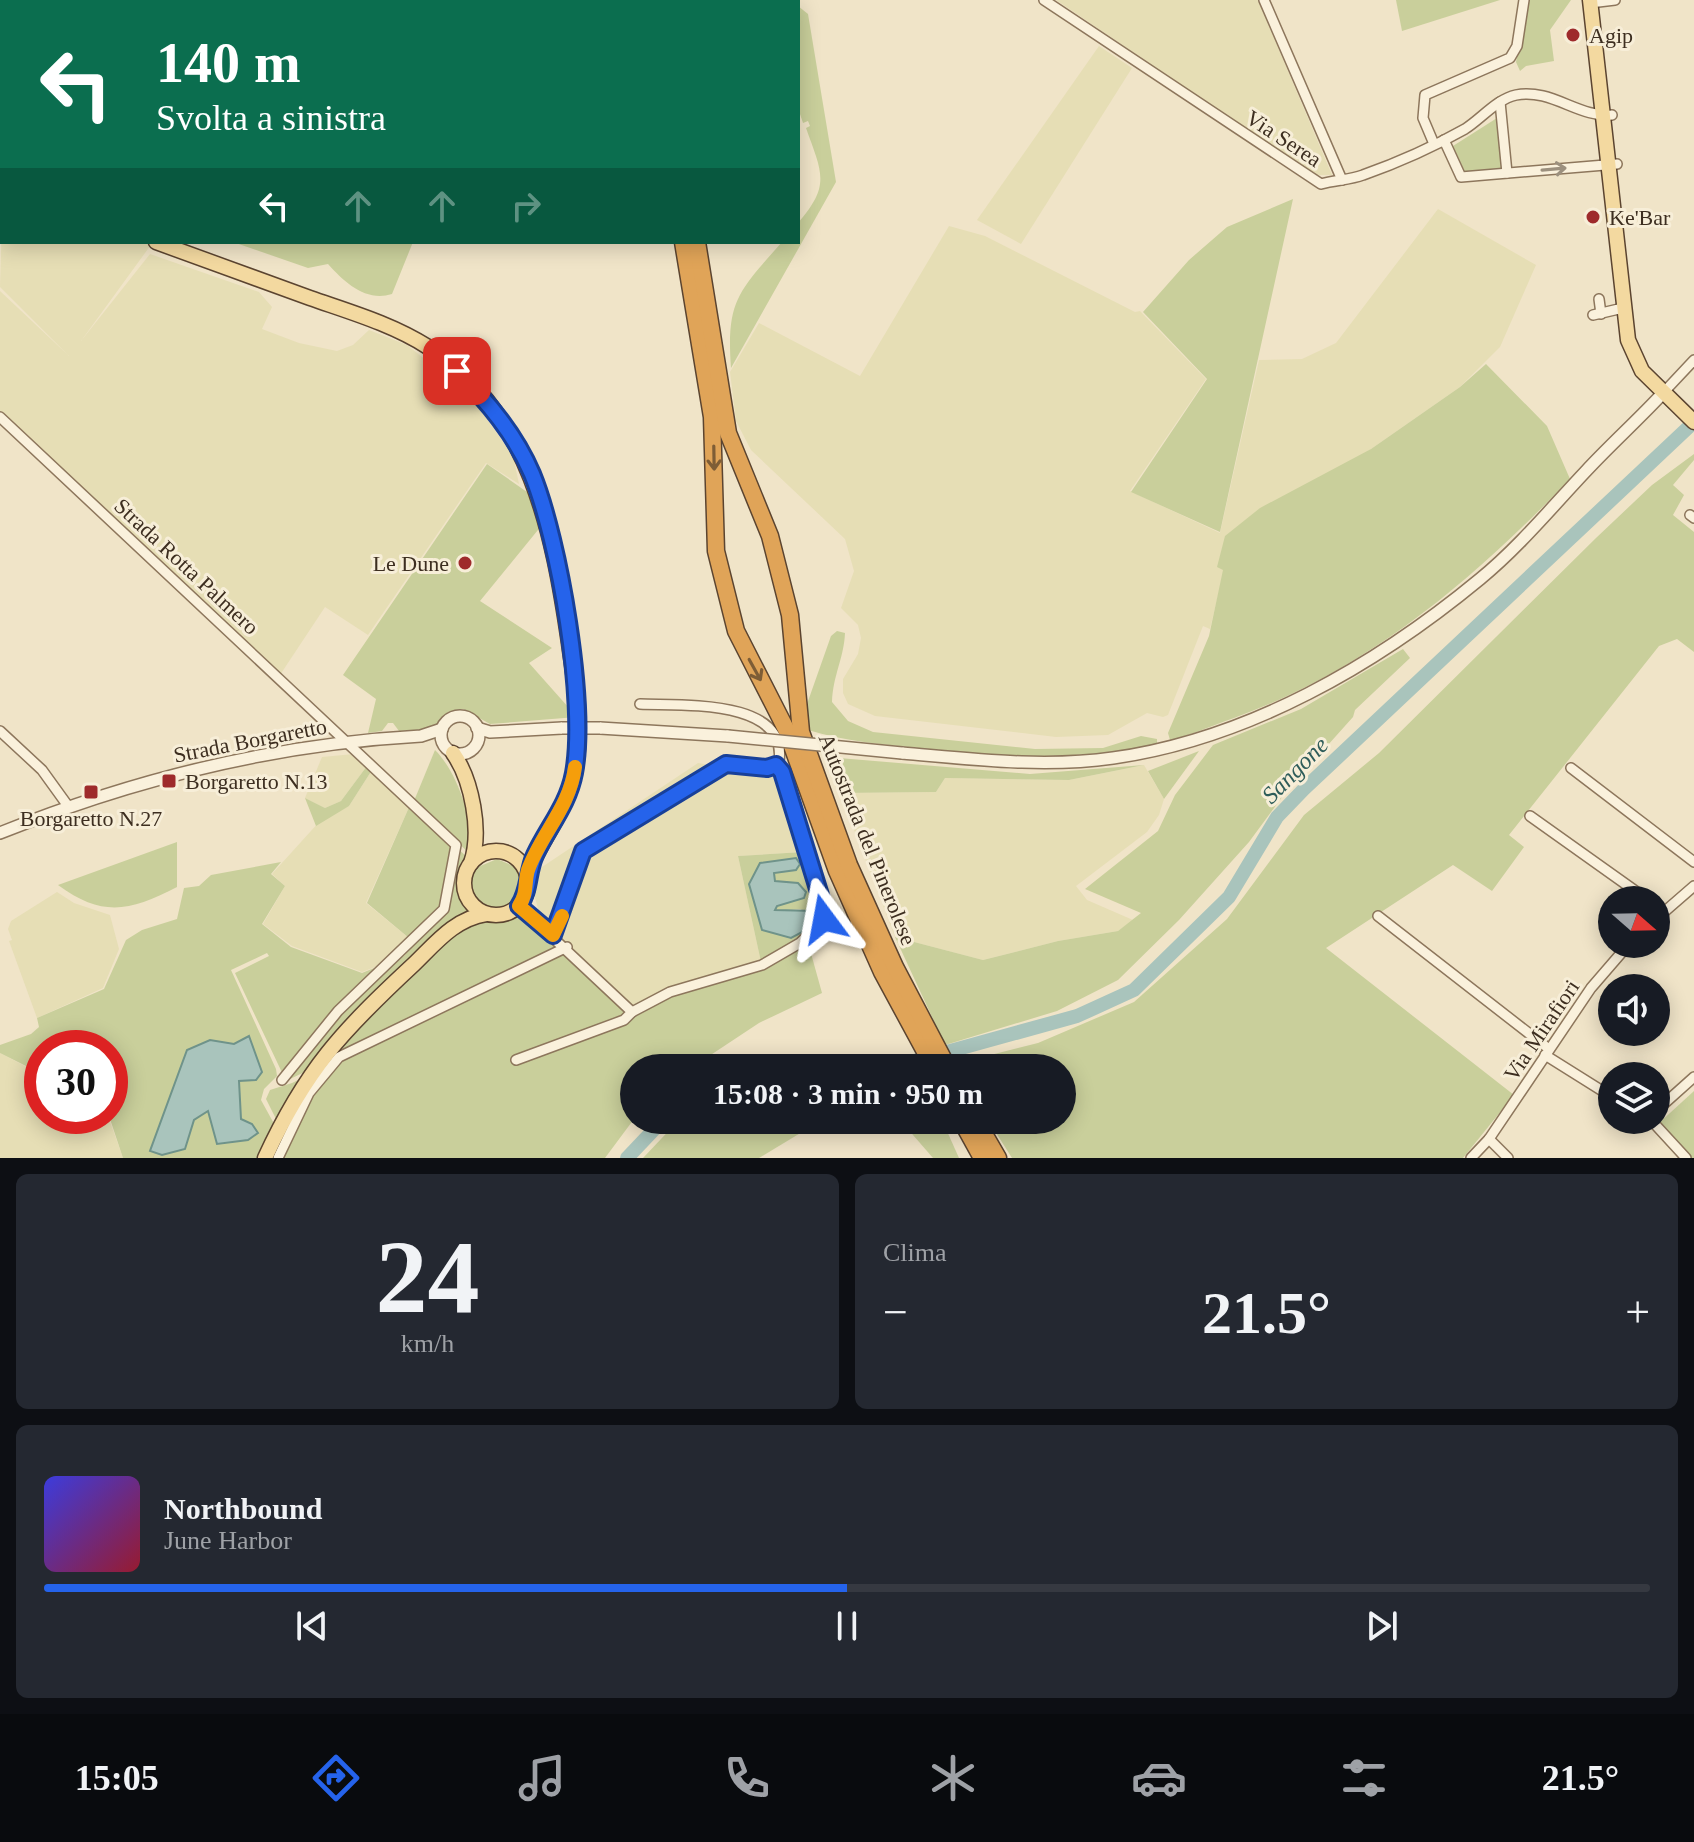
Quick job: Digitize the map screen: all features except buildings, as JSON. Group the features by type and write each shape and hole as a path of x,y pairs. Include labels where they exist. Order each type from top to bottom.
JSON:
{"highway":[{"name":"Autostrada del Pinerolese","path":"683,244 712,417 716,551 736,631 786,729 837,871 927,1054"},
{"name":"Autostrada del Pinerolese","path":"697,244 728,433 770,536 790,615 801,732 888,969 940,1054"},
{"path":"972,1134 982,1158"},
{"path":"977,1134 998,1158"}],"main road":[{"path":"1595,1 1623,308 1631,351 1642,371 1694,422"},
{"path":"1612,164 1634,329 1664,394"},
{"path":"161,244 408,335 457,371 485,399 511,434 531,473 551,533 576,692 578,734 574,775 554,824 527,874 527,891 519,906 503,914 486,914 459,922 328,1049 297,1094 265,1158"},
{"path":"454,749 464,773 476,829 459,922"},
{"path":"469,867 477,858 495,852 511,855 531,848 554,824"},
{"path":"476,829 495,852"},
{"path":"511,855 527,874"},
{"path":"465,890 475,907 486,914"}],"street":[{"name":"Via Serea","path":"1044,0 1321,184 1361,176 1439,142 1500,102 1518,95 1539,95 1607,116"},
{"path":"1264,0 1342,180"},
{"path":"1524,0 1515,51 1506,61 1430,90 1422,110 1439,142 1461,177 1612,164"},
{"path":"1595,1 1615,0"},
{"path":"1500,102 1507,173"},
{"path":"1599,299 1597,315 1623,308"},
{"path":"442,729 454,749 478,733 562,728 728,736 1045,763 1112,758 1167,747 1249,721 1332,681 1402,638 1482,578 1694,360"},
{"name":"Strada Rotta Palmero","path":"0,417 456,845 448,898 439,914 338,1011 282,1080"},
{"path":"640,704 735,710 758,718 767,723 776,739 780,753 776,765"},
{"name":"Strada Borgaretto","path":"0,833 68,806 243,758 421,736 442,729 449,720 459,716 470,720 478,733"},
{"path":"0,731 42,770 68,806"},
{"name":"Strada Borgaretto","path":"421,736 454,749"},
{"path":"553,935 583,851 726,764 767,768 776,765"},
{"path":"516,1060 624,1020 632,1012 670,992 762,965 800,943 824,919 823,905 782,772 776,765"},
{"path":"1571,768 1694,862"},
{"path":"1530,816 1628,886"},
{"path":"1670,904 1694,886"},
{"path":"519,906 567,947 632,1012"},
{"path":"1378,916 1547,1052 1598,1087"},
{"path":"278,1158 309,1093 339,1057 567,947"},
{"name":"Via Mirafiori","path":"1471,1158 1489,1139 1591,988 1617,958"},
{"path":"1670,1098 1694,1077"},
{"path":"1664,1134 1686,1158"},
{"path":"1489,1139 1508,1158"}],"shaded area":[{"path":"1056,0 1258,0 1332,175 1315,175"},
{"path":"1099,46 1132,68 1021,244 977,220"},
{"path":"1438,209 1536,265 1500,347 1460,387 1371,449 1224,570 1210,629 1203,626 1168,715 1163,717 1147,713 1108,735 1056,737 875,716 848,704 843,693 843,679 858,654 861,638 858,625 841,608 854,571 845,539 751,450 736,421 730,372 759,323 860,376 949,226 985,236 1135,312 1140,311 1206,379 1130,491 1220,533 1259,360 1302,359 1336,343"},
{"path":"1,244 152,244 81,341 150,254 259,292 272,307 262,329 299,343 337,351 353,345 369,330 407,345 451,380 479,408 513,456 519,484 486,463 368,635 325,607 280,675 0,414 0,291 69,356 0,287"},
{"path":"354,754 367,766 341,801 325,808 305,798 322,757"},
{"path":"698,763 780,776 803,852 738,856 761,962 632,1007 553,935 540,916 534,894 539,869"},
{"path":"1144,765 1164,799 1159,815 1147,832 1076,886 1087,900 1133,920 1118,931 1058,941 983,960 895,937 840,793 936,792 945,778 1069,780"},
{"path":"372,770 410,805 366,903 415,943 404,956 362,972 292,946 263,924 285,886 272,874 320,821 349,806"},
{"path":"57,892 74,903 110,915 119,949 103,988 37,1018 9,941 12,940 8,929 11,921"},
{"path":"0,1053 24,1066 24,1134 114,1134 123,1158 0,1158"}],"green space":[{"path":"1396,0 1500,0 1402,31"},
{"path":"1528,0 1571,0 1550,30 1554,61 1526,66 1520,71 1516,62"},
{"path":"800,8 808,14 836,182 731,368 731,327 738,298 780,244 800,244 800,220 819,188 819,168 806,128 810,126 808,121 803,123 800,114"},
{"path":"1497,118 1502,168 1465,172 1453,146"},
{"path":"1293,199 1220,532 1131,492 1207,379 1143,312 1189,260 1227,227"},
{"path":"239,244 412,244 392,294 365,293 328,264 308,268"},
{"path":"1486,364 1547,426 1570,479 1456,587 1374,648 1283,698 1170,740 1168,733 1209,636 1223,570 1217,567 1225,536 1260,508 1371,449 1460,387"},
{"path":"1694,454 1694,460 1673,485 1684,495 1673,515 1694,532 1694,652 1677,639 1659,646 1509,835 1524,847 1492,891 1453,865 1326,948 1514,1095 1463,1158 1012,1158 997,1134 1076,1134 1076,1054 995,1054 1038,1043 1134,1002 1227,919 1304,815 1379,753 1652,485"},
{"name":"Le Dune","path":"487,464 537,499 542,525 480,601 552,648 529,663 577,717 490,724 463,709 448,712 434,729 399,731 393,723 388,723 382,731 368,733 376,699 343,675"},
{"path":"837,631 845,633 832,702 848,721 873,732 1035,749 1103,748 1141,736 1157,739 1157,745 1066,755 1009,755 876,743 808,730 807,704 831,636"},
{"path":"1403,649 1410,658 1355,710 1353,717 1285,793 1249,842 1179,920 1118,980 1057,1011 945,1045 895,937 983,960 1058,941 1118,931 1141,913 1085,889 1158,831 1175,795 1213,745 1301,709"},
{"path":"435,750 451,771 463,799 471,841 470,854 414,801"},
{"path":"1199,751 1164,799 1148,771"},
{"path":"827,757 1030,774 1144,765 1069,780 945,778 936,792 840,793"},
{"path":"367,766 372,770 349,806 316,826 305,798 325,808 341,801"},
{"path":"410,805 478,867 497,859 516,867 522,881 516,901 553,935 558,949 286,1081 235,973 269,956 267,953 231,970 276,1069 277,1076 264,1089 261,1100 278,1131 274,1158 123,1158 115,1134 128,1134 128,1030 36,1030 39,1027 37,1018 104,989 126,940 142,930 177,919 184,888 199,886 211,875 281,862 271,874 285,886 262,924 291,947 362,973 404,956 415,943 367,903"},
{"path":"177,842 177,887 145,901 131,906 103,906 74,896 58,885"},
{"path":"803,852 822,915 788,949 761,962 738,856","holes":["760,863 796,870 773,873 775,882 798,883 804,898 777,906 775,911 802,909 762,930"]},
{"path":"807,939 822,993 759,1023 712,1054 620,1054 620,1134 623,1134 605,1158 278,1158 282,1131 266,1099 270,1090 292,1083 567,950 624,1007 640,1007 743,970"},
{"path":"24,1036 24,1065 0,1053 0,1045"},
{"path":"1694,1091 1694,1158 1669,1134 1670,1113"},
{"path":"666,1134 799,1134 759,1158 643,1158"},
{"path":"912,1134 948,1134 959,1158 933,1158"}],"water":[{"path":"796,858 800,864 796,870 774,873 775,881 798,883 806,892 804,898 777,906 775,910 816,911 808,929 791,938 762,930 749,884 760,863"},
{"path":"249,1036 262,1072 256,1080 239,1081 241,1119 252,1124 258,1133 248,1140 217,1144 208,1111 194,1120 185,1149 162,1155 150,1151 187,1050 210,1040 234,1044"}],"waterway":[{"name":"Sangone","path":"940,1054 1077,1016 1134,990 1229,897 1277,817 1304,789 1694,422"},
{"name":"Sangone","path":"627,1158 650,1134"}],"slow traffic":[{"path":"562,916 553,935 519,906 527,891 527,874 566,800 575,767"}],"place":[{"name":"Agip","path":"1573,35"},
{"name":"Ke'Bar","path":"1593,217"},
{"name":"Le Dune","path":"465,563"},
{"name":"Borgaretto N.13","path":"169,781"},
{"name":"Borgaretto N.27","path":"91,792"}],"route":[{"path":"457,371 485,399 511,434 531,473 551,533 576,692 578,719 574,775 566,800 527,874 527,891 519,906 553,935 565,909 583,851 726,764 767,768 776,765 782,772 825,910 824,919"}]}
